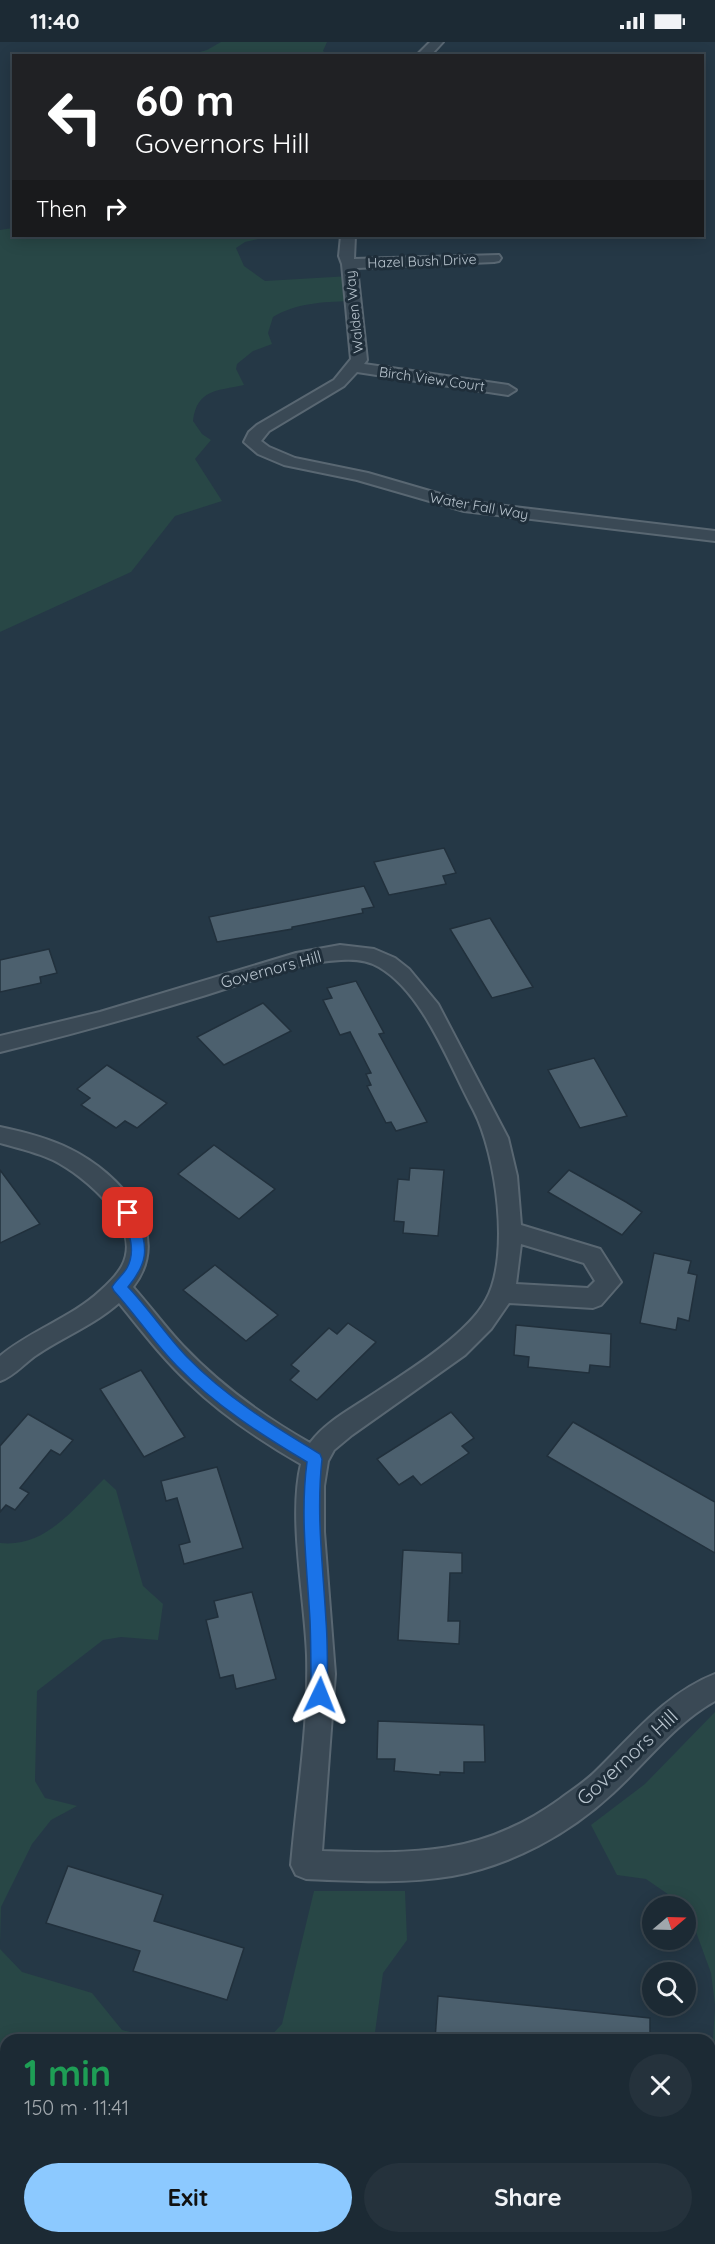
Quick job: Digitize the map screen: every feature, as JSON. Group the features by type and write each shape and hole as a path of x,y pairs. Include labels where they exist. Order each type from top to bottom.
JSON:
{"street":[{"path":"424,54 437,42"},
{"name":"Walden Way","path":"252,442 255,435 263,428 339,383 355,367 360,353 349,264 346,256 348,237"},
{"name":"Hazel Bush Drive","path":"349,264 494,258"},
{"name":"Birch View Court","path":"355,367 508,390"},
{"name":"Water Fall Way","path":"252,442 277,458 359,475 430,499 465,506 715,536"},
{"name":"Governors Hill","path":"0,1044 101,1019 296,960 322,954 355,951 374,955 395,967 418,991 436,1018 497,1137 504,1162 509,1231 508,1261 502,1293 494,1308 469,1334 429,1368 329,1438 315,1459 311,1491 311,1533 321,1674 306,1865 419,1867 466,1860 513,1844 566,1813 603,1784 636,1748 682,1707 715,1687"},
{"path":"0,1135 48,1148 70,1159 106,1187 128,1213 137,1236 139,1250 133,1270 110,1298 86,1316 18,1354 0,1371"},
{"path":"502,1293 593,1298 609,1282 592,1256 509,1231"},
{"path":"119,1287 145,1314 181,1360 214,1391 257,1424 315,1459"}],"green space":[{"path":"221,42 327,42 323,51 326,54 193,54 207,50"},
{"path":"12,228 12,237 268,237 245,242 236,248 244,266 265,281 350,276 349,301 300,306 273,317 268,333 272,344 253,351 237,364 236,369 244,385 210,393 199,403 193,421 202,434 211,440 195,459 222,501 175,516 131,572 0,632 0,230"},
{"path":"104,1479 116,1490 143,1586 163,1604 158,1640 121,1637 103,1640 37,1691 35,1781 45,1798 77,1806 51,1820 32,1844 1,1907 0,1945 0,1543 16,1543 45,1533 58,1524"},
{"path":"715,1712 715,2005 711,1973 696,1932 696,1896 671,1896 646,1879 617,1875 591,1825 645,1784"},
{"path":"314,1891 405,1891 407,1940 383,1973 375,2034 273,2034 282,2024"},
{"path":"0,1949 22,1972 92,1993 122,2030 138,2034 0,2034"}],"building":[{"path":"444,848 456,873 443,876 446,884 389,895 374,862"},
{"path":"364,886 374,907 362,909 363,913 292,927 292,929 217,942 209,917"},
{"path":"490,918 533,987 492,998 450,929"},
{"path":"49,949 57,973 40,977 41,983 0,992 0,960"},
{"path":"356,981 384,1033 379,1034 427,1122 396,1131 391,1122 386,1123 367,1086 371,1085 366,1074 371,1073 350,1032 340,1035 323,1000 332,998 327,988"},
{"path":"263,1003 291,1031 224,1065 197,1037"},
{"path":"594,1058 627,1116 580,1128 548,1070"},
{"path":"107,1065 167,1103 137,1128 125,1121 116,1128 81,1105 90,1098 77,1089"},
{"path":"214,1145 275,1189 239,1219 178,1174"},
{"path":"410,1168 444,1170 438,1236 403,1233 404,1222 394,1221 398,1179 409,1180"},
{"path":"0,1170 40,1224 0,1243"},
{"path":"569,1170 642,1212 622,1235 548,1192"},
{"path":"654,1253 691,1261 688,1273 697,1275 689,1321 678,1318 676,1330 640,1323"},
{"path":"215,1265 278,1315 246,1341 183,1290"},
{"path":"348,1323 376,1342 317,1400 290,1380 299,1371 291,1365 329,1328 337,1334"},
{"path":"516,1325 611,1334 610,1367 590,1365 589,1373 528,1367 529,1357 514,1355"},
{"path":"141,1370 185,1437 144,1457 100,1389"},
{"path":"451,1412 474,1438 462,1446 469,1453 421,1485 413,1476 399,1485 377,1459"},
{"path":"28,1414 73,1440 60,1455 51,1450 20,1488 29,1493 15,1510 6,1505 0,1512 0,1446"},
{"path":"573,1422 715,1502 715,1553 547,1456"},
{"path":"217,1467 243,1548 184,1564 179,1545 190,1542 177,1498 166,1501 161,1481"},
{"path":"403,1550 462,1553 462,1573 450,1573 448,1621 460,1621 459,1644 398,1640"},
{"path":"252,1592 276,1679 236,1689 233,1675 220,1678 206,1620 218,1617 214,1601"},
{"path":"378,1721 484,1725 485,1762 464,1762 464,1773 440,1772 440,1775 394,1771 395,1759 377,1759"},
{"path":"68,1866 163,1895 154,1921 244,1948 227,2000 133,1971 140,1951 46,1923"},
{"path":"438,1996 650,2018 650,2034 435,2034"}],"route":[{"path":"128,1213 137,1236 139,1250 133,1270 119,1287 145,1314 181,1360 214,1391 282,1441 315,1459 311,1491 311,1533 321,1674 320,1695"}]}
